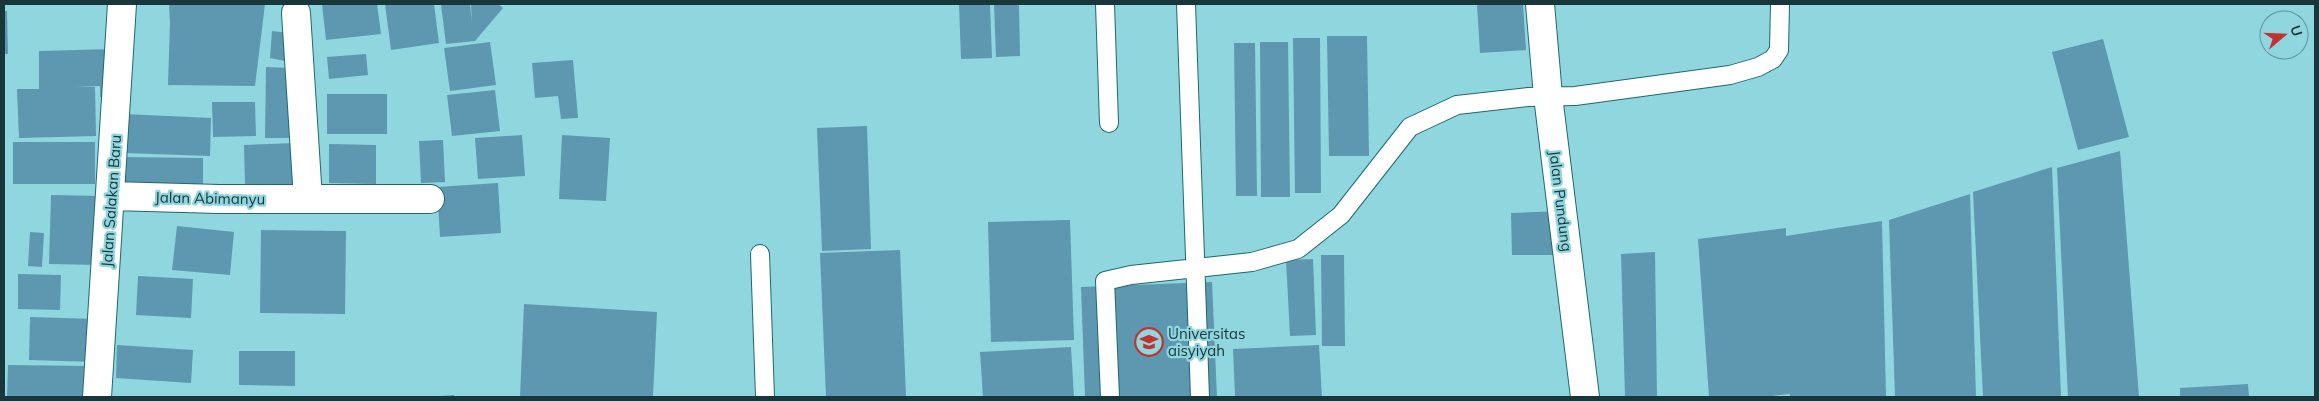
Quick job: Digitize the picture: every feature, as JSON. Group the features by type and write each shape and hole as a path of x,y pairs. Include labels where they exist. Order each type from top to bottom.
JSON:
{"street":[{"name":"Jalan Salakan Baru","path":"98,397 122,4"},
{"name":"Jalan Pundung","path":"1540,4 1548,96 1585,397"},
{"path":"296,13 308,199"},
{"name":"Jalan Abimanyu","path":"111,196 430,199"}],"lane":[{"path":"1105,4 1109,123"},
{"path":"1186,4 1200,397"},
{"path":"1110,397 1105,281 1131,275 1252,262 1298,248 1341,215 1410,127 1457,105 1548,96 1575,96 1710,78 1758,67 1773,59 1779,50 1780,4"},
{"path":"760,254 765,397"}],"building":[{"path":"169,4 265,4 255,86 168,85"},
{"path":"322,4 377,4 381,34 326,40"},
{"path":"385,4 434,4 439,43 391,50"},
{"path":"470,4 472,23 471,4 498,4 503,8 475,41 446,44 441,5"},
{"path":"959,4 990,4 992,58 961,59"},
{"path":"994,4 1019,4 1020,56 996,57"},
{"path":"1477,4 1523,4 1526,50 1480,53"},
{"path":"4,11 7,11 8,54 4,54"},
{"path":"272,31 289,33 290,62 270,58"},
{"path":"1327,36 1367,36 1369,156 1329,156"},
{"path":"1293,38 1320,38 1321,193 1295,193"},
{"path":"2103,39 2129,137 2078,150 2052,52"},
{"path":"490,42 496,85 450,91 444,48"},
{"path":"1260,42 1288,42 1290,197 1261,197"},
{"path":"1234,43 1255,43 1257,196 1236,196"},
{"path":"113,49 112,95 100,97 100,86 76,87 95,87 96,136 19,138 17,89 39,89 39,51"},
{"path":"366,54 368,75 329,79 327,57"},
{"path":"573,60 578,118 561,119 558,96 535,98 532,63"},
{"path":"266,67 290,68 289,138 265,138"},
{"path":"495,90 500,131 452,136 447,95"},
{"path":"327,94 387,94 387,134 327,134"},
{"path":"212,102 255,102 256,136 213,137"},
{"path":"125,114 211,118 210,156 124,153"},
{"path":"867,126 871,249 822,251 817,128"},
{"path":"522,135 525,176 478,179 475,138"},
{"path":"562,135 610,138 606,201 559,199"},
{"path":"443,140 445,182 421,183 419,141"},
{"path":"13,142 95,142 95,184 13,184"},
{"path":"296,143 298,186 245,186 244,145"},
{"path":"329,144 376,145 376,184 329,183"},
{"path":"2120,151 2139,397 2068,397 2057,168"},
{"path":"120,157 203,158 203,195 122,194"},
{"path":"2052,167 2061,397 1983,397 1973,192"},
{"path":"498,183 501,233 440,237 437,187"},
{"path":"1970,194 1976,397 1895,397 1889,220"},
{"path":"51,195 100,196 99,265 49,264"},
{"path":"1562,211 1563,255 1512,255 1511,213"},
{"path":"1070,220 1074,340 991,342 988,222"},
{"path":"1882,221 1886,397 1790,397 1790,394 1763,397 1709,397 1698,239 1786,228 1786,236"},
{"path":"177,226 234,232 230,275 172,270"},
{"path":"261,230 346,231 345,314 260,313"},
{"path":"30,232 44,233 42,267 28,266"},
{"path":"900,250 906,397 826,397 820,253"},
{"path":"1655,252 1657,397 1625,397 1621,254"},
{"path":"1321,255 1344,255 1345,346 1322,346"},
{"path":"1313,259 1316,335 1290,336 1286,260"},
{"path":"18,274 61,275 60,310 18,309"},
{"path":"138,276 193,279 191,318 136,315"},
{"name":"Universitas aisyiyah","path":"1212,282 1217,397 1085,397 1081,287"},
{"path":"524,304 657,312 653,397 520,397"},
{"path":"30,317 96,319 95,362 29,360"},
{"path":"117,345 193,350 191,383 116,378"},
{"path":"1319,345 1322,397 1235,397 1233,349"},
{"path":"1071,347 1074,397 983,397 980,352"},
{"path":"239,351 295,351 295,386 239,385"},
{"path":"8,365 87,366 86,397 7,397"},
{"path":"2248,384 2249,397 2180,397 2180,388"},
{"path":"454,395 454,397 440,397 440,396"}],"place":[{"name":"Universitas aisyiyah","path":"1149,342"}]}
